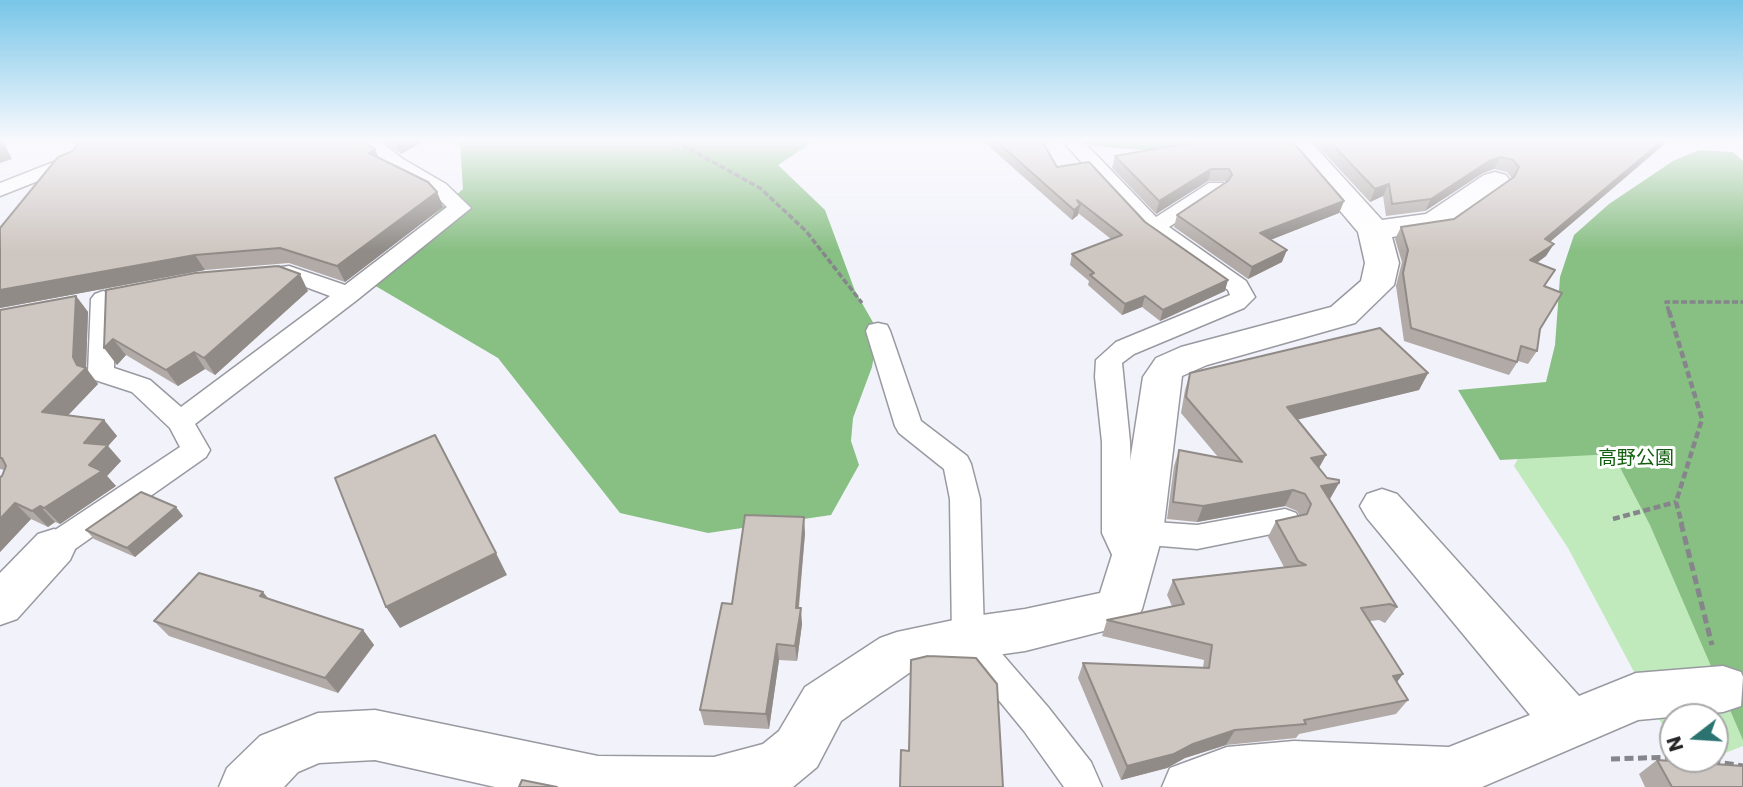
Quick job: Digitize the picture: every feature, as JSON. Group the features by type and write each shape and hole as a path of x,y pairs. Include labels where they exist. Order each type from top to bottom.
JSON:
{"street":[{"path":"246,787 279,754 318,738 375,735 598,783 714,784 777,767 798,749 823,704 897,654 1118,609 1136,548 1162,377 1169,367 1194,356 1343,315 1377,285 1382,263 1374,230 1328,178"},
{"path":"1374,230 1435,222 1495,180"},
{"path":"1382,506 1570,724"},
{"path":"0,605 54,547"},
{"path":"1189,787 1227,774 1294,767 1449,774 1636,697 1723,689"}],"lane":[{"path":"0,190 30,178"},
{"path":"180,421 460,208 439,188 422,178"},
{"path":"1107,178 1155,227 1238,286 1243,297 1236,303 1125,348 1109,360 1108,377 1116,442 1117,533 1136,548 1285,521"},
{"path":"1155,227 1216,187"},
{"path":"241,277 289,273 349,295"},
{"path":"54,547 196,450 180,421 141,386 101,373 103,299"},
{"path":"878,331 909,426 957,464 965,499 968,638 1036,719 1083,787"}],"path":[{"path":"741,178 760,188 806,231 855,291 878,331"},
{"path":"1723,689 1676,502 1702,419 1667,302 1743,302"},
{"path":"1613,519 1676,502"}],"green space":[{"path":"462,178 791,178 825,210 855,291 878,331 872,367 853,418 851,441 859,465 831,515 708,533 620,513 498,358 362,278 463,189"},
{"name":"高野公園","path":"1648,178 1743,178 1743,740 1650,525 1613,454 1500,460 1458,390 1546,382 1555,345 1560,277 1574,235 1609,204"},
{"name":"高野公園","path":"1743,208 1743,746 1729,752 1729,703 1659,703 1659,719 1568,548 1514,466 1583,334"}],"building":[{"path":"41,178 419,178 428,182 437,192 337,266 280,248 195,255 0,290 0,228"},
{"path":"1038,178 1104,178 1145,222 1228,280 1163,310 1145,296 1125,304 1090,275 1094,273 1072,254 1122,235 1077,200 1080,205 1074,210"},
{"path":"1136,178 1197,178 1159,201"},
{"path":"1230,178 1324,178 1344,201 1260,233 1287,250 1252,267 1177,215"},
{"path":"1364,178 1463,178 1431,199 1392,204 1389,184 1375,189"},
{"path":"1513,178 1618,178 1545,239 1554,244 1530,260 1555,270 1544,286 1562,293 1540,329 1537,351 1521,346 1517,362 1411,328 1403,273 1408,250 1401,227 1454,219"},
{"path":"278,266 300,274 204,358 194,352 166,370 113,339 104,348 106,290 195,273"},
{"path":"76,296 73,357 77,365 86,368 42,412 104,420 84,443 108,445 89,465 102,471 44,508 40,506 32,511 15,503 0,519 0,477 6,466 0,458 0,310"},
{"path":"1380,328 1428,373 1287,407 1326,455 1311,458 1327,478 1339,480 1339,483 1321,486 1397,607 1390,604 1361,608 1403,674 1393,676 1408,700 1304,720 1306,724 1235,730 1193,744 1174,754 1127,766 1083,663 1209,668 1212,645 1107,620 1184,604 1173,580 1306,565 1298,561 1276,521 1307,514 1311,504 1305,494 1293,490 1203,506 1173,502 1179,450 1242,462 1186,397 1190,373"},
{"path":"435,435 496,553 386,607 335,478"},
{"path":"141,492 176,507 127,548 86,530"},
{"path":"745,515 804,517 796,608 801,608 795,646 777,644 766,714 700,710 722,603 732,604"},
{"path":"199,573 263,592 260,596 363,630 325,678 154,621"},
{"path":"928,656 976,658 997,684 1003,787 900,787 901,750 909,751 911,660"},
{"path":"1729,765 1743,766 1743,787 1672,787 1664,773 1729,773"},
{"path":"522,780 557,787 519,787"}]}
